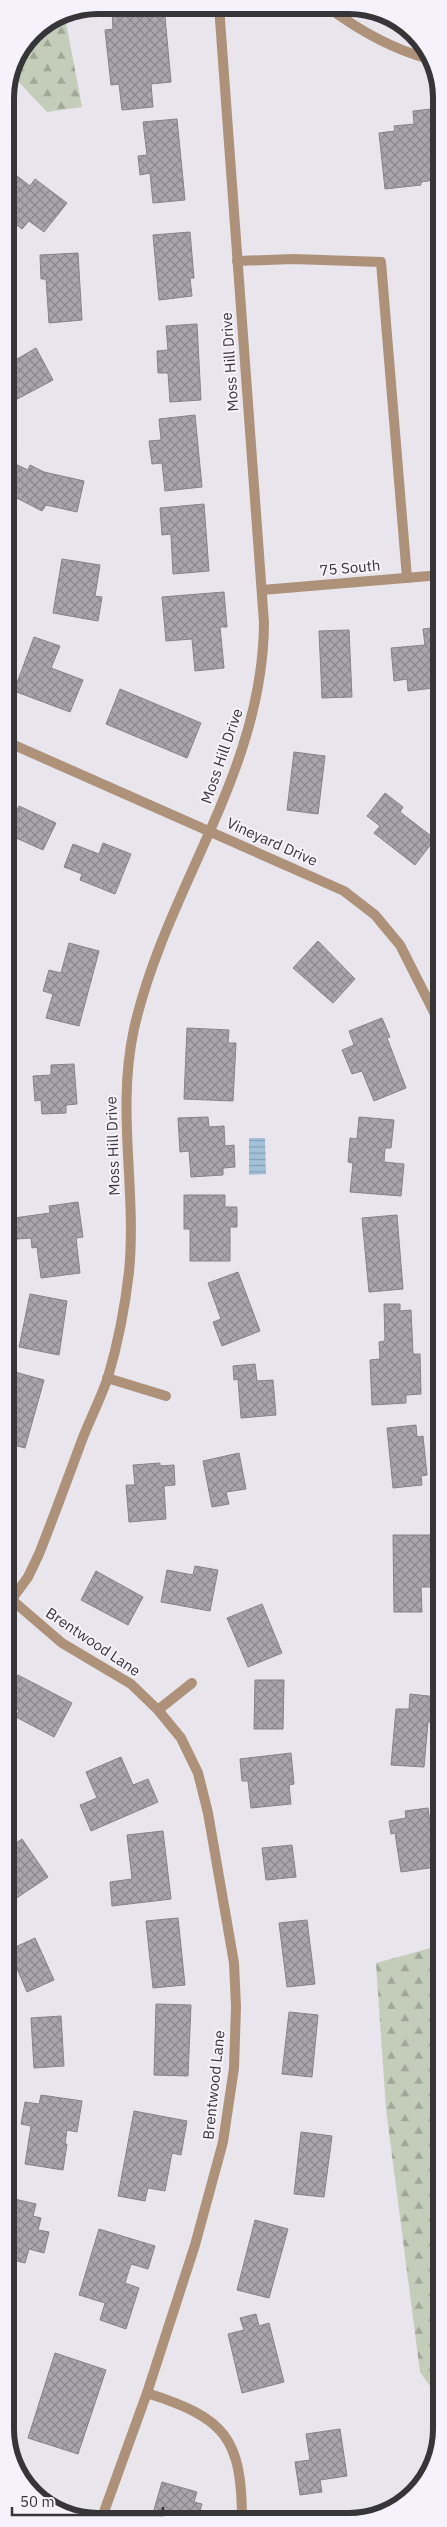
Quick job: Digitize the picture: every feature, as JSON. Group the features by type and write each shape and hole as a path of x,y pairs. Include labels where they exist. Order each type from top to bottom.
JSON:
{"street":[{"name":"Moss Hill Drive","path":"14,1595 40,1554 107,1378 125,1302 130,1255 130,1194 125,1092 134,1029 156,955 238,767 257,701 264,648 262,590 221,14"},
{"path":"338,14 380,41 422,57"},
{"path":"237,261 293,259 381,262 407,578"},
{"name":"75 South","path":"262,590 433,576"},
{"name":"Vineyard Drive","path":"14,745 328,882 361,902 388,929 400,945 433,1009"},
{"path":"107,1378 166,1396"},
{"name":"Brentwood Lane","path":"14,1607 48,1633 118,1674 158,1710 182,1738 190,1754 207,1806 231,1941 235,1985 234,2068 224,2142 195,2245 103,2513"},
{"path":"158,1710 192,1682"},
{"path":"146,2393 190,2408 204,2416 227,2440 240,2473 242,2513"}],"green space":[{"path":"66,21 82,107 47,112 16,79 17,76 22,61 31,47 42,35"},
{"path":"433,1947 433,2390 420,2372 386,2109 376,1963"}],"water":[{"path":"249,1138 265,1138 266,1174 249,1175"}],"building":[{"path":"112,14 165,14 171,82 151,84 153,107 122,110 119,84 111,85 105,30 113,29"},
{"path":"433,109 433,180 421,182 421,185 385,189 379,133 395,131 394,126 414,124 413,111"},
{"path":"177,119 185,200 153,203 150,173 140,175 138,156 147,155 143,122"},
{"path":"17,176 30,186 35,179 67,203 44,232 29,221 22,229 14,223 14,180"},
{"path":"190,232 194,278 190,278 192,296 159,300 153,235"},
{"path":"78,253 82,320 49,323 46,279 41,279 40,255"},
{"path":"197,324 201,400 170,402 168,373 158,373 157,351 168,350 166,326"},
{"path":"36,348 53,380 14,401 14,354 17,359"},
{"path":"195,415 202,487 165,491 162,463 152,464 149,441 161,440 159,419"},
{"path":"14,463 28,470 30,465 44,472 84,481 77,512 46,505 42,511 14,497"},
{"path":"204,504 209,571 173,574 171,534 162,535 160,508"},
{"path":"62,559 100,565 95,596 102,597 98,621 53,613"},
{"path":"224,592 227,627 220,627 224,668 195,671 192,639 166,641 162,597"},
{"path":"433,628 433,688 408,691 407,679 394,681 391,648 425,645 423,629"},
{"path":"349,630 352,697 322,698 319,631"},
{"path":"34,637 60,646 51,668 83,680 70,712 14,691"},
{"path":"120,689 201,723 187,758 106,724"},
{"path":"294,752 325,756 318,814 287,810"},
{"path":"385,793 403,807 400,812 433,837 433,842 415,865 374,833 380,826 367,816"},
{"path":"19,806 56,823 43,850 14,837 14,811 16,812"},
{"path":"103,843 131,854 115,894 80,880 82,874 64,867 73,844 99,854"},
{"path":"318,941 355,979 333,1003 293,968"},
{"path":"69,943 99,951 79,1026 46,1018 53,994 43,991 49,970 61,973"},
{"path":"382,1018 390,1037 387,1038 406,1088 374,1101 362,1071 352,1074 342,1050 354,1045 349,1031"},
{"path":"187,1028 229,1030 228,1043 236,1043 233,1101 184,1099"},
{"path":"74,1064 77,1104 66,1105 66,1113 42,1114 41,1100 35,1101 33,1076 51,1075 51,1065"},
{"path":"208,1117 209,1127 224,1126 225,1146 234,1145 235,1167 223,1168 223,1175 191,1177 189,1151 180,1152 178,1118"},
{"path":"359,1117 394,1120 391,1148 385,1148 384,1162 404,1164 401,1196 350,1192 353,1163 348,1162 350,1138 357,1139"},
{"path":"184,1195 225,1195 225,1207 237,1207 237,1227 230,1227 230,1261 190,1261 190,1229 184,1229"},
{"path":"78,1202 83,1237 76,1238 80,1273 41,1278 37,1247 32,1248 31,1238 17,1239 14,1218 50,1213 49,1206"},
{"path":"397,1215 403,1289 369,1292 362,1218"},
{"path":"238,1272 260,1331 222,1346 213,1322 221,1319 208,1283"},
{"path":"30,1294 67,1301 59,1355 19,1347"},
{"path":"384,1304 400,1304 400,1311 411,1310 413,1354 420,1354 421,1394 406,1395 406,1403 372,1405 370,1360 380,1359 379,1342 385,1341"},
{"path":"255,1364 257,1381 273,1380 276,1415 241,1418 238,1379 234,1380 233,1366"},
{"path":"15,1372 44,1380 25,1448 14,1445"},
{"path":"416,1425 417,1437 423,1436 427,1475 421,1476 422,1485 393,1488 387,1428"},
{"path":"239,1453 246,1489 226,1492 229,1504 212,1507 203,1461"},
{"path":"160,1463 160,1466 174,1465 175,1485 164,1486 166,1519 129,1522 126,1485 135,1485 133,1465"},
{"path":"393,1535 432,1535 433,1587 421,1587 422,1612 394,1612"},
{"path":"195,1566 218,1570 210,1611 161,1602 167,1570 193,1575"},
{"path":"96,1571 143,1597 128,1625 81,1600"},
{"path":"262,1604 282,1653 248,1667 227,1618"},
{"path":"18,1675 72,1703 54,1737 16,1717 19,1710 14,1707 14,1682"},
{"path":"255,1680 284,1680 283,1729 254,1729"},
{"path":"410,1694 433,1697 433,1722 428,1722 424,1767 391,1765 396,1709 409,1709"},
{"path":"291,1753 294,1784 289,1785 291,1804 251,1808 248,1781 242,1781 240,1759"},
{"path":"121,1757 133,1785 148,1779 158,1802 91,1831 80,1805 97,1798 86,1772"},
{"path":"428,1808 433,1845 433,1867 401,1872 395,1833 391,1834 389,1821 406,1818 405,1811"},
{"path":"163,1831 171,1899 112,1906 110,1882 132,1879 127,1835"},
{"path":"22,1839 48,1877 14,1900 14,1844"},
{"path":"292,1845 296,1877 266,1880 262,1848"},
{"path":"178,1918 185,1985 153,1988 146,1921"},
{"path":"307,1920 315,1984 287,1987 279,1923"},
{"path":"35,1938 54,1980 27,1992 14,1962 14,1948"},
{"path":"156,2004 191,2005 188,2076 154,2075"},
{"path":"289,2012 318,2015 312,2077 282,2074"},
{"path":"61,2016 64,2066 34,2068 31,2018"},
{"path":"41,2095 82,2101 77,2132 67,2130 63,2170 25,2164 31,2126 21,2124 25,2102 39,2104"},
{"path":"134,2111 187,2121 181,2155 172,2153 165,2191 148,2188 145,2201 118,2196"},
{"path":"301,2132 332,2136 324,2197 294,2194"},
{"path":"14,2199 36,2204 33,2216 41,2218 38,2230 49,2232 44,2253 29,2249 25,2263 14,2260"},
{"path":"255,2220 288,2229 269,2298 237,2290"},
{"path":"99,2229 155,2246 148,2269 131,2264 125,2283 139,2288 126,2329 100,2320 105,2303 79,2295"},
{"path":"256,2314 259,2326 269,2323 284,2382 242,2393 228,2334 244,2330 240,2318"},
{"path":"55,2353 106,2370 78,2454 28,2438"},
{"path":"340,2429 347,2476 320,2480 322,2492 300,2495 295,2462 310,2460 306,2434"},
{"path":"162,2482 197,2492 194,2502 202,2504 199,2513 153,2513"}]}
